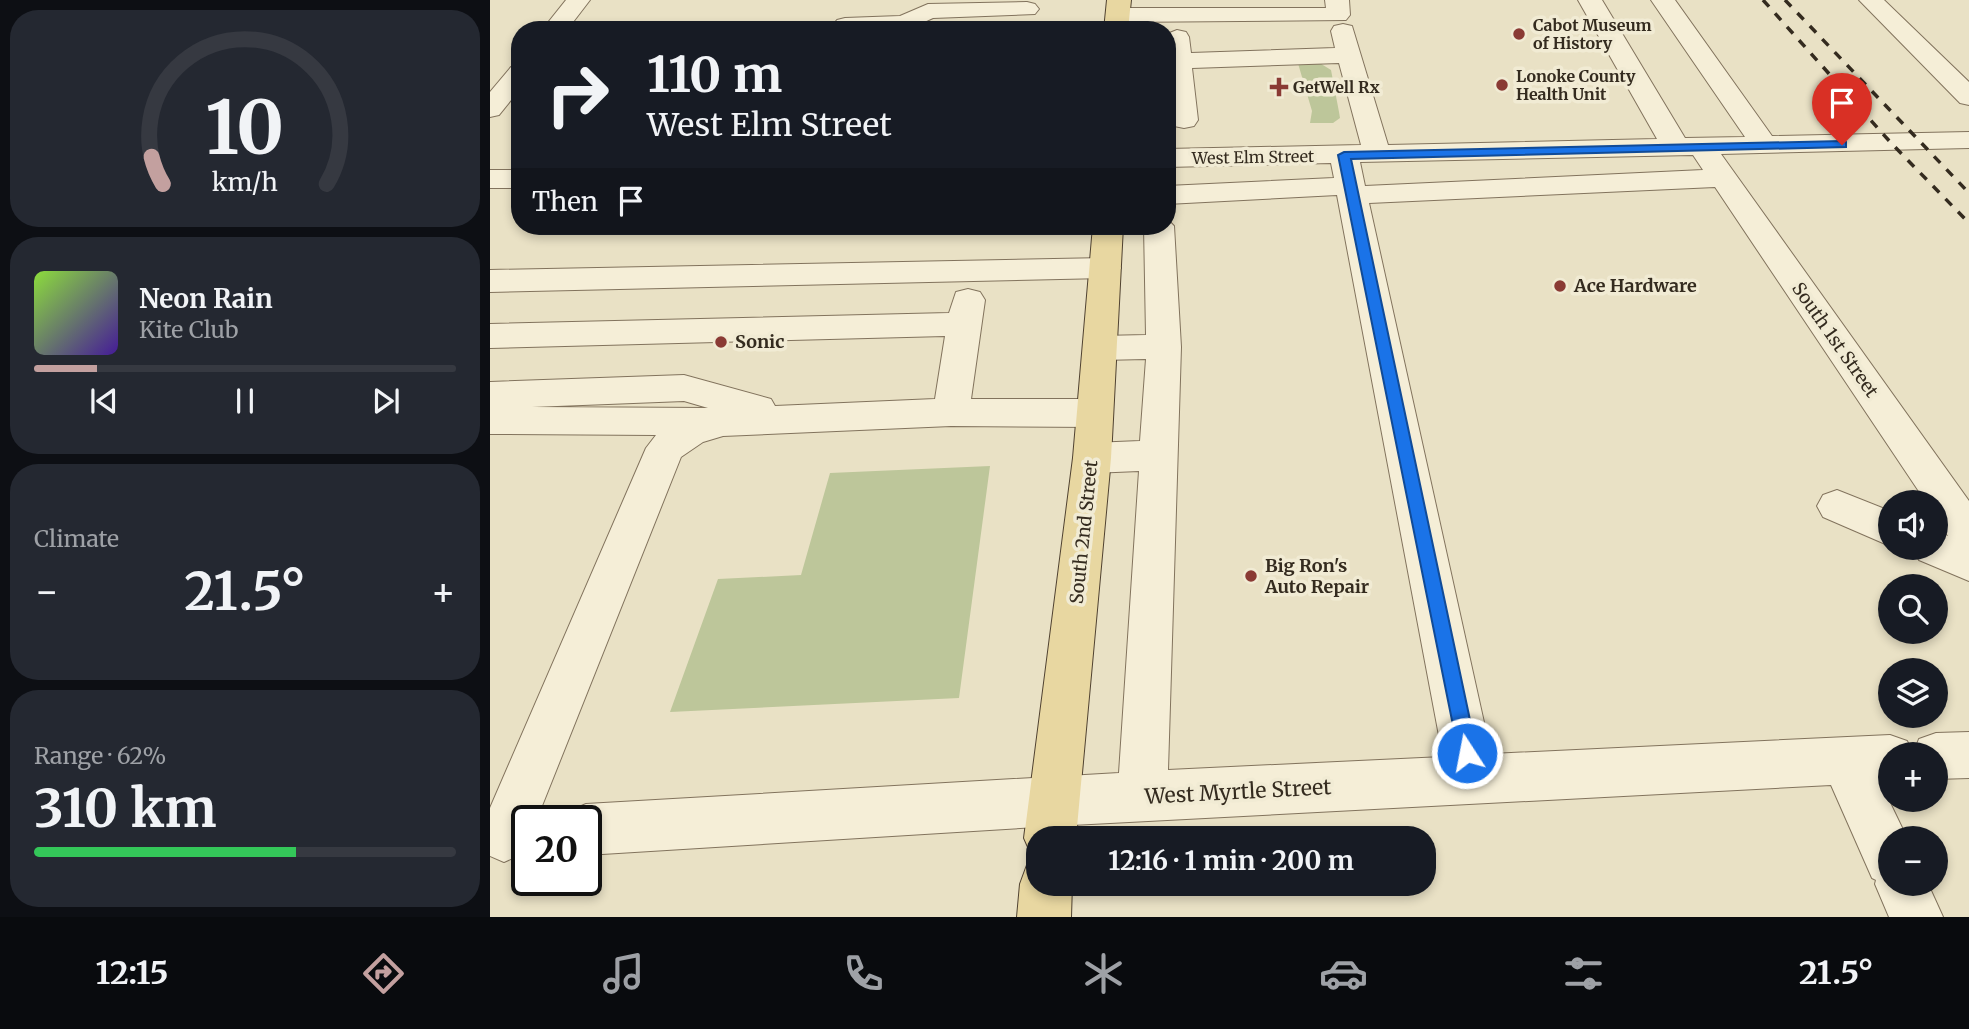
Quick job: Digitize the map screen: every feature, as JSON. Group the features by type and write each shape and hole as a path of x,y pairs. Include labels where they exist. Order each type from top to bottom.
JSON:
{"main road":[{"name":"South 2nd Street","path":"1052,820 1092,458 1106,252"},
{"path":"1044,917 1045,896"}],"street":[{"path":"561,21 578,0"},
{"path":"847,21 857,0"},
{"path":"907,21 920,6 1025,20 1051,0"},
{"name":"South 1st Street","path":"1590,0 1689,146 1723,178 1969,533"},
{"path":"1663,0 1765,146"},
{"path":"1871,0 1969,97"},
{"path":"1118,15 1208,7 1338,8 1368,128 1356,173 1472,779"},
{"path":"1176,30 1184,120"},
{"path":"1179,61 1350,55"},
{"path":"490,109 511,83"},
{"name":"West Elm Street","path":"1176,159 1356,173 1689,146 1969,140"},
{"path":"1176,194 1356,173 1723,178"},
{"path":"490,179 511,178"},
{"path":"490,281 973,271 1159,243 1164,347 1142,797"},
{"path":"951,412 973,271"},
{"path":"490,335 963,324"},
{"path":"1101,348 1164,347"},
{"path":"490,395 684,388 794,418"},
{"path":"490,420 721,422 951,412 1095,413"},
{"path":"507,835 666,448 690,432 721,422"},
{"path":"1092,458 1158,455"},
{"path":"1838,506 1878,524"},
{"path":"1948,554 1969,563"},
{"path":"1948,756 1969,755"},
{"path":"1867,758 1882,826"},
{"name":"West Myrtle Street","path":"602,830 1052,820 1142,797 1867,758"},
{"path":"1906,896 1916,917"}],"green space":[{"path":"1297,60 1318,62 1331,70 1340,118 1333,123 1310,123 1312,111"},
{"path":"990,466 959,698 670,712 718,579 801,575 830,473"}],"railway":[{"path":"1763,0 1892,144 1969,223"},
{"path":"1785,0 1969,193"}],"place":[{"name":"Cabot Museum of History","path":"1519,34"},
{"name":"Lonoke County Health Unit","path":"1502,85"},
{"name":"GetWell Rx","path":"1279,87"},
{"name":"Ace Hardware","path":"1560,286"},
{"name":"Sonic","path":"721,342"},
{"name":"Big Ron's Auto Repair","path":"1251,576"}],"route":[{"path":"1467,753 1344,155 1842,145"}]}
